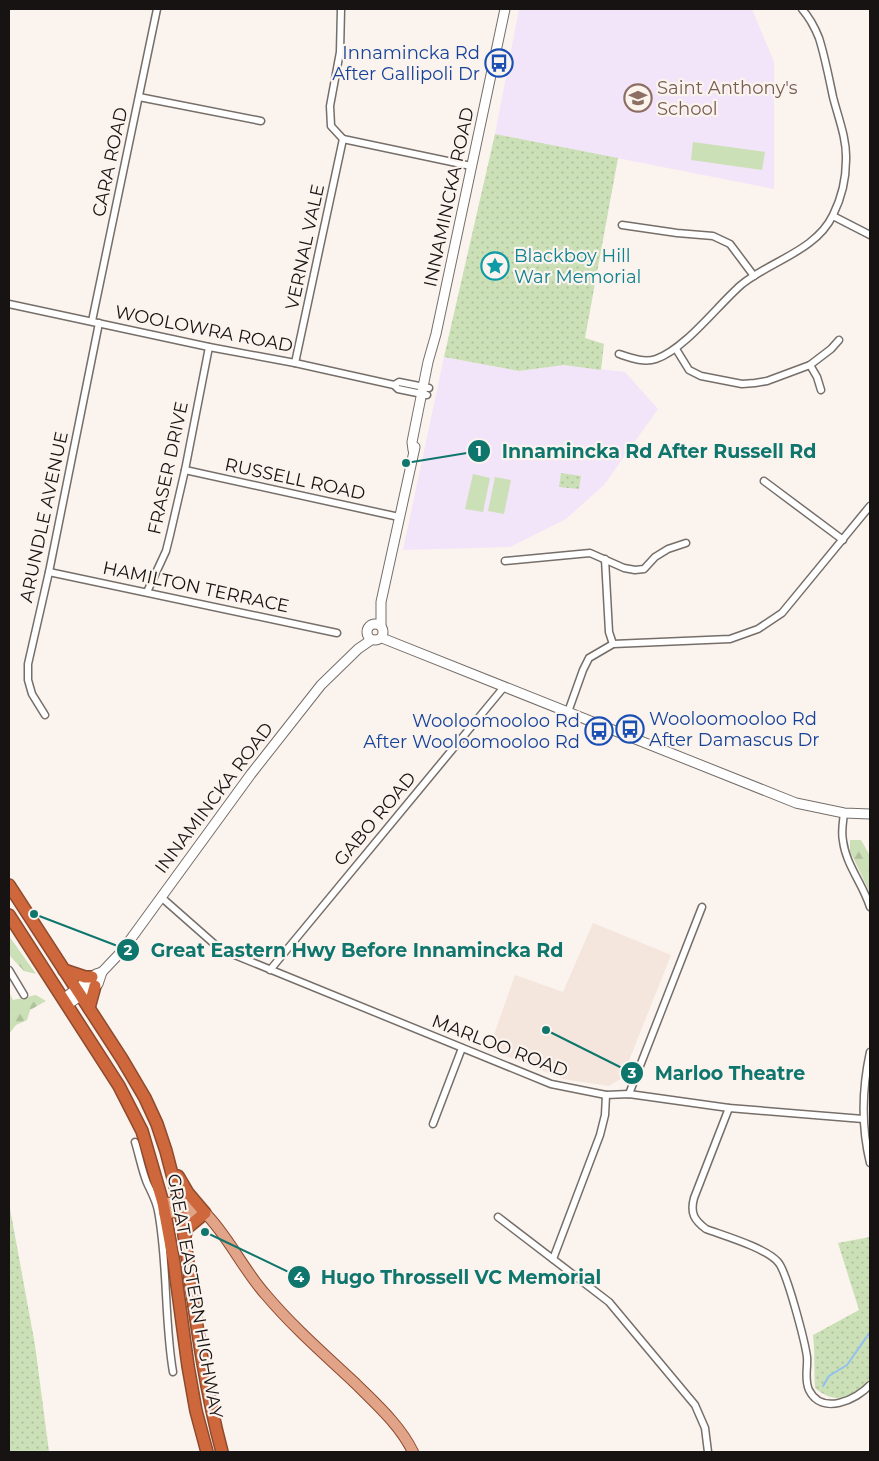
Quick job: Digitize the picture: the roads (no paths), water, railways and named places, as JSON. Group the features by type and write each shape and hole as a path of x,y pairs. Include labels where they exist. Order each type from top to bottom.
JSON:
{"highway":[{"name":"GREAT EASTERN HIGHWAY","path":"9,885 145,1098 157,1124 168,1155 180,1207 205,1380 222,1452"},
{"name":"GREAT EASTERN HIGHWAY","path":"9,915 119,1086 142,1131 146,1159 164,1208 193,1393 208,1452"},
{"path":"64,970 85,977 96,978 89,1008"},
{"path":"168,1155 181,1183 205,1213 187,1228 185,1236"}],"main road":[{"name":"INNAMINCKA ROAD","path":"65,1002 96,978 122,951 251,774 321,685 358,649 359,644 369,638 367,629 380,630 377,609 381,602 413,450 417,443 425,391 434,363 436,334 505,9"},
{"path":"369,638 377,641 380,630 393,641 796,803 844,813 870,814"},
{"path":"164,1208 180,1207 196,1215 205,1213 264,1294 292,1324 382,1410 399,1430 413,1452"}],"street":[{"name":"CARA ROAD","path":"95,322 157,9"},
{"path":"341,9 340,52 330,106 331,126 343,138 471,166"},
{"path":"619,354 638,361 655,360 676,349 730,296 754,276 805,246 820,233 833,216 845,175 844,140 819,37 802,9"},
{"path":"139,97 261,121"},
{"name":"VERNAL VALE","path":"295,363 343,138"},
{"path":"833,216 870,235"},
{"path":"622,224 677,233 712,236 730,244 754,276"},
{"name":"WOOLOWRA ROAD","path":"9,304 295,363 394,385 398,388 425,391"},
{"name":"ARUNDLE AVENUE","path":"45,715 32,694 28,680 28,664 49,572 95,322"},
{"path":"676,349 689,370 701,376 742,384 767,381 810,365 831,349 839,340"},
{"name":"FRASER DRIVE","path":"147,592 166,551 185,470 209,346"},
{"path":"810,365 817,377 821,390"},
{"name":"RUSSELL ROAD","path":"185,470 399,517"},
{"path":"764,481 842,540"},
{"path":"568,712 589,658 613,644 730,639 758,629 782,613 870,506"},
{"path":"505,561 590,553 624,568 635,570 644,568 655,557 668,549 686,542"},
{"path":"605,559 609,632 613,644"},
{"name":"HAMILTON TERRACE","path":"49,572 337,633"},
{"name":"GABO ROAD","path":"270,970 504,687"},
{"path":"844,813 842,840 846,856 863,888 870,907"},
{"name":"MARLOO ROAD","path":"161,897 220,949 550,1084 606,1095 630,1094 729,1108 863,1119"},
{"path":"630,1094 702,907"},
{"path":"9,970 24,995"},
{"path":"433,1124 462,1048"},
{"path":"870,1052 865,1078 863,1119 870,1163"},
{"path":"553,1259 600,1135 605,1115 606,1095"},
{"path":"729,1108 694,1198 692,1216 706,1229 766,1253 779,1263 804,1338 807,1358 807,1383 815,1399 829,1404 841,1402 860,1394 870,1385"},
{"path":"135,1142 146,1159 146,1182 158,1210 163,1248 168,1342 173,1372"},
{"path":"146,1159 168,1155"},
{"path":"498,1217 609,1302 695,1404 705,1428 708,1452"}],"waterway":[{"path":"823,1386 829,1376 847,1365 870,1332"}],"place":[{"name":"Innamincka Rd After Gallipoli Dr","path":"499,63"},
{"name":"Saint Anthony's School","path":"638,98"},
{"name":"Blackboy Hill War Memorial","path":"495,266"},
{"name":"Innamincka Rd After Russell Rd","path":"406,463"},
{"name":"Wooloomooloo Rd After Damascus Dr","path":"630,729"},
{"name":"Wooloomooloo Rd After Wooloomooloo Rd","path":"599,731"},
{"name":"Great Eastern Hwy Before Innamincka Rd","path":"34,914"},
{"name":"Marloo Theatre","path":"546,1030"},
{"name":"Hugo Throssell VC Memorial","path":"205,1232"}]}
